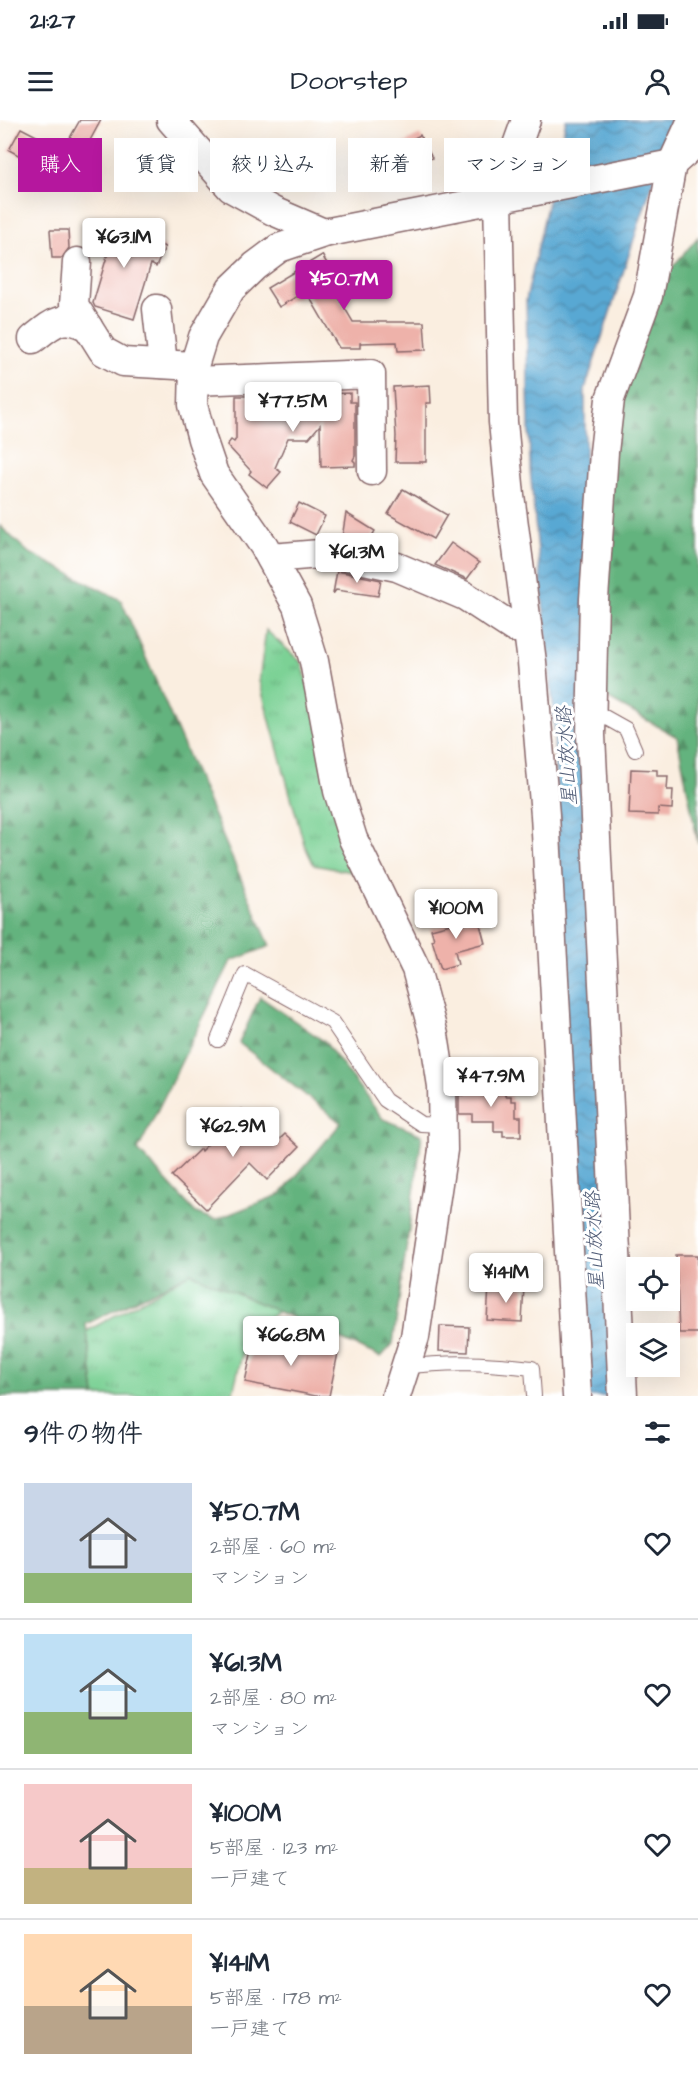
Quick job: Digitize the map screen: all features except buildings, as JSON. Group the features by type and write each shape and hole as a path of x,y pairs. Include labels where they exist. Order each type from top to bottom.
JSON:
{"street":[{"path":"171,120 231,188 273,211 324,233"},
{"path":"526,120 498,198 503,422 527,626 545,815 578,1396"},
{"path":"623,1396 591,735 594,599 610,399 648,296 672,164 692,120"},
{"path":"396,1396 415,1337 443,1150 442,1086 434,1035 416,969 354,839 338,791 314,661 297,606 271,558 214,474 193,405 194,373 203,337 231,289 255,266 279,248 324,233 672,164 698,141"},
{"path":"77,262 74,305 103,351 123,362 163,364 194,373 371,374 372,471"},
{"path":"157,309 163,364"},
{"path":"33,339 54,322 75,321 88,327"},
{"path":"271,558 332,553 397,567 465,596 514,628 527,626"}],"lane":[{"path":"592,710 626,729 635,750"},
{"path":"218,1040 245,974 332,1022 385,1100 421,1124 442,1125"},
{"path":"405,1367 443,1362 532,1368 534,1396"}],"green space":[{"path":"698,237 698,843 677,737 584,685 590,468 648,296"},
{"path":"0,526 28,552 121,600 270,946 231,961 138,1150 196,1213 215,1220 281,1194 341,1123 239,1043 260,997 325,1042 383,1119 422,1135 393,1344 381,1357 191,1273 86,1324 95,1396 0,1396"},
{"path":"266,630 302,663 364,882 352,872 314,865 304,844 259,681"},
{"path":"191,1273 279,1311 247,1334 232,1396 95,1396 87,1331"}],"water":[{"name":"星山放水路","path":"566,120 673,120 585,389 586,602 617,1396 583,1396 572,1303 553,705 530,470 526,300 550,192 590,192 590,138 562,138"}]}
